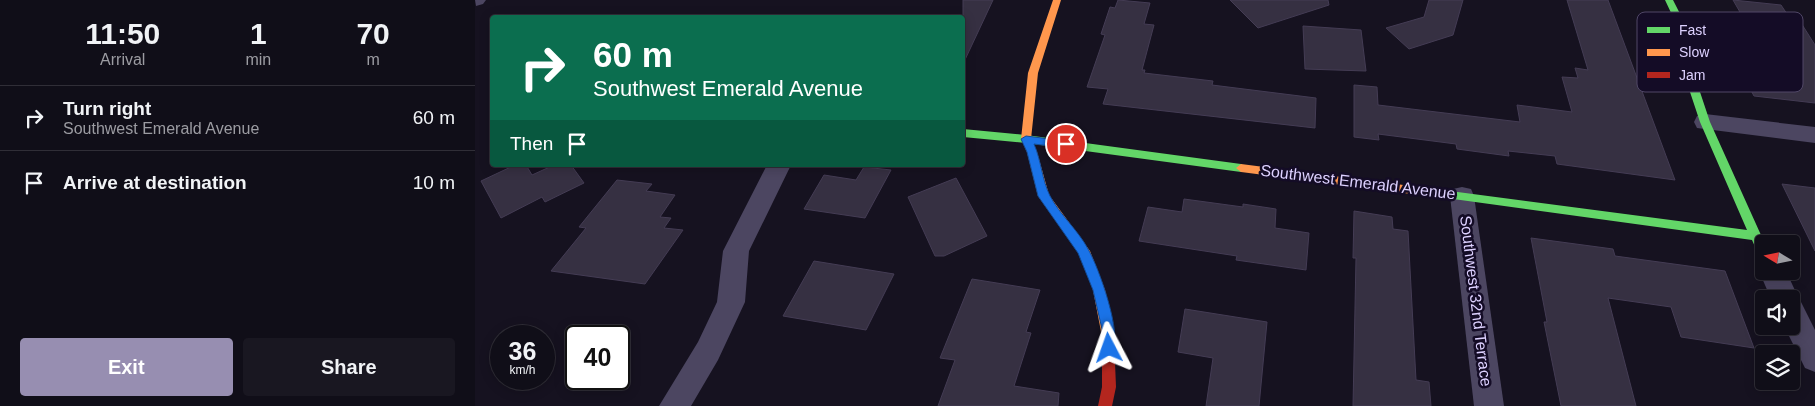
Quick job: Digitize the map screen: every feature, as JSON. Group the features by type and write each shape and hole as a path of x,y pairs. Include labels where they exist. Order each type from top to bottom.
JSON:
{"street":[{"path":"1057,0 1033,73 1026,139 1032,152 1044,196 1083,251 1099,290 1108,329 1109,387 1105,406"},
{"path":"1669,0 1675,12"},
{"path":"1695,92 1705,122 1754,236"},
{"path":"1705,122 1815,135"},
{"name":"Southwest Emerald Avenue","path":"965,133 1026,139 1754,236"},
{"path":"673,406 709,351 731,302 736,251 778,167"},
{"name":"Southwest 32nd Terrace","path":"1462,196 1489,406"},
{"path":"1800,327 1813,350"}],"building":[{"path":"963,0 993,0 965,60 965,15 963,15"},
{"path":"1118,0 1150,3 1144,24 1154,25 1142,70 1145,70 1144,73 1213,81 1212,85 1316,98 1315,128 1103,104 1108,89 1087,87 1105,35 1101,34 1110,7 1115,8"},
{"path":"1230,0 1328,0 1329,5 1258,28"},
{"path":"1429,0 1463,0 1453,35 1409,49 1386,28 1424,17"},
{"path":"1567,0 1608,0 1637,78 1637,92 1642,92 1675,180 1557,164 1555,156 1508,151 1509,156 1457,149 1456,144 1378,134 1379,140 1354,137 1354,85 1377,87 1378,105 1520,122 1517,105 1572,112 1562,77 1578,78 1575,68 1588,70"},
{"path":"1733,0 1781,5 1786,12 1740,12"},
{"path":"1303,26 1361,30 1366,71 1305,69"},
{"path":"1803,26 1815,45 1815,103 1754,96 1752,92 1803,92"},
{"path":"511,167 527,167 532,175 550,167 572,167 584,183 545,202 542,197 501,218 481,181"},
{"path":"864,167 891,170 865,218 804,209 824,175 856,180"},
{"path":"956,178 987,236 944,256 935,256 908,197"},
{"path":"617,180 652,184 646,191 675,195 660,217 671,218 664,228 683,230 645,284 551,271 586,228 579,227"},
{"path":"1782,184 1815,188 1815,251"},
{"path":"1184,199 1243,207 1243,204 1276,209 1275,228 1309,233 1306,270 1236,260 1237,256 1139,241 1148,207 1182,212"},
{"path":"1354,211 1392,217 1393,229 1408,231 1416,380 1429,382 1431,406 1353,406 1356,258 1353,258"},
{"path":"1531,238 1613,249 1615,256 1725,271 1754,348 1681,337 1671,307 1608,298 1636,406 1561,406 1544,322 1547,322"},
{"path":"814,261 894,274 866,330 783,316"},
{"path":"972,279 1040,290 1026,332 1031,333 1014,386 1059,393 1058,406 938,406 955,360 940,358"},
{"path":"1185,309 1267,322 1259,406 1206,406 1213,358 1178,352"}],"traffic: fast":[{"path":"1669,0 1675,12"},
{"path":"1695,92 1705,122 1755,235"},
{"path":"965,133 1026,139 1241,168"},
{"path":"1450,195 1754,236"}],"traffic: slow":[{"path":"1057,0 1033,73 1026,139 1032,152 1044,196 1084,251 1099,290 1108,329 1108,338"},
{"path":"1241,168 1450,195"}],"traffic: jam":[{"path":"1105,406 1109,387 1108,338"}],"route":[{"path":"1066,144 1026,139 1032,152 1044,196 1083,251 1099,290 1108,329 1109,348"}]}
